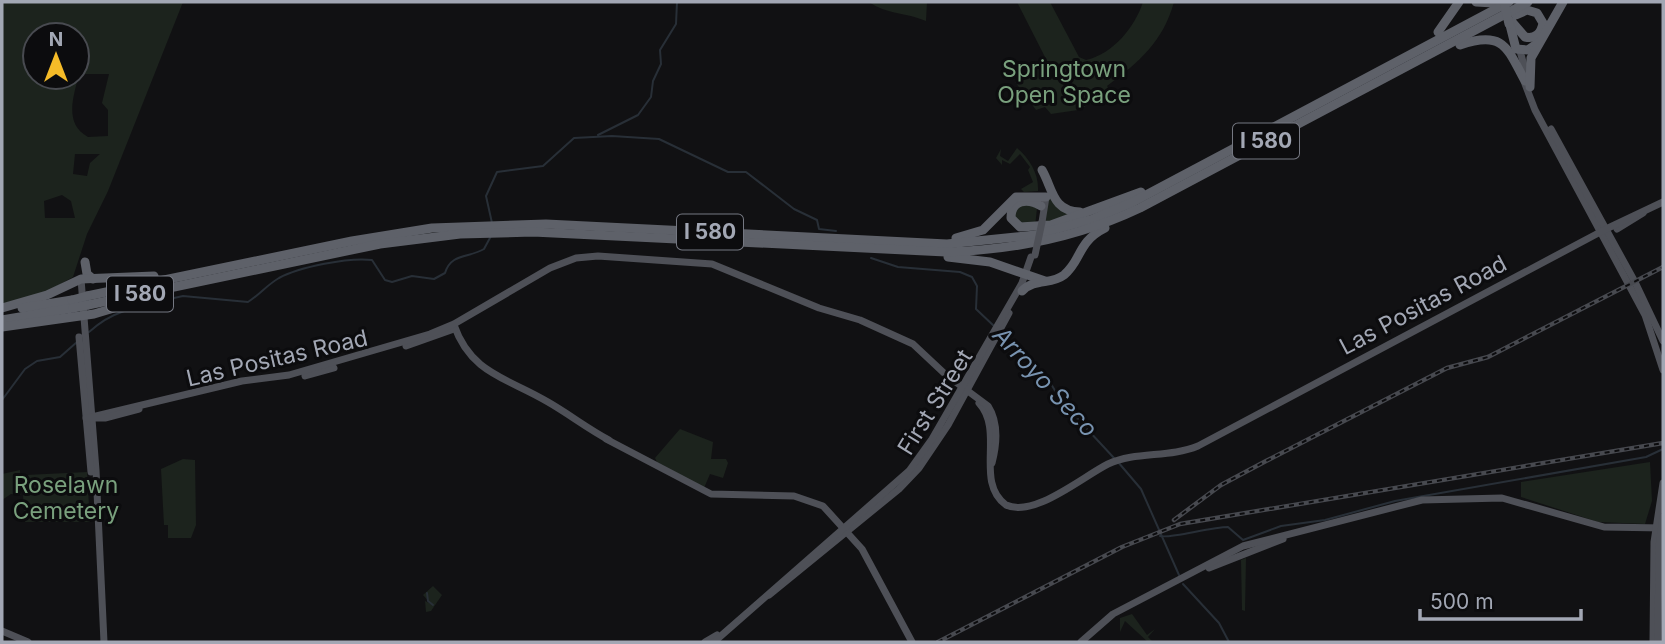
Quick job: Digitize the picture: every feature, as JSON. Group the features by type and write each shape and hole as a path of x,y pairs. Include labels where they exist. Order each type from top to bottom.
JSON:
{"highway":[{"path":"1438,32 1459,2"},
{"path":"1476,2 1503,3"},
{"name":"I 580","path":"501,228 894,251 973,252 1018,247 1076,233 1140,208 1528,2"},
{"path":"1527,84 1530,62 1563,2"},
{"path":"1371,75 1378,67 1438,32 1503,3"},
{"path":"1503,3 1518,50 1532,48 1544,33"},
{"name":"I 580","path":"2,320 78,312 90,305 184,275 379,236 501,228 971,243 1055,230 1112,211 1503,3"},
{"path":"1392,75 1460,45 1527,10 1537,13 1543,23 1538,35 1528,38 1519,34 1511,23"},
{"path":"1460,45 1482,39 1504,46 1513,55 1527,84"},
{"path":"1042,170 1058,204 1068,211 1085,212"},
{"path":"1041,206 1026,201 1017,203 1011,209 1011,218 1020,227 1034,228 1060,222 1185,174"},
{"path":"919,242 972,236 988,227 1016,197 1046,197"},
{"path":"1022,291 1032,282 1055,280 1068,271 1083,244 1092,235 1140,208"},
{"name":"I 580","path":"90,305 380,244 488,228"},
{"path":"894,251 990,262 1045,281"},
{"path":"85,262 87,274 93,279"},
{"path":"2,310 47,295 79,280 184,275"},
{"path":"2,327 78,312 90,305"},
{"name":"I 580","path":"2,310 78,312"}],"main road":[{"path":"1518,50 1536,109 1651,312 1663,341"},
{"path":"1536,109 1548,124 1645,315 1663,370"},
{"path":"1040,222 1046,197"},
{"name":"Las Positas Road","path":"89,418 105,418 233,386 313,374 427,340 550,268 576,258 598,256 712,264 913,344 963,391 984,401 994,419 996,446 992,463 992,485 995,494 1006,505 1022,509 1035,505 1110,463 1182,452 1295,400 1663,202"},
{"path":"1040,222 1041,206"},
{"name":"First Street","path":"998,330 1022,291 1040,222"},
{"name":"Las Positas Road","path":"1219,434 1605,233"},
{"path":"1511,285 1522,274"},
{"name":"First Street","path":"714,642 909,471 963,391 1028,275"},
{"path":"79,280 78,312 89,418 102,642"},
{"path":"454,326 465,350 475,361 616,445 651,460 711,494 806,499 822,509 844,530 858,551 909,640"},
{"path":"1653,642 1663,483"},
{"path":"1081,642 1113,614 1228,559 1282,540 1433,502 1502,502 1598,530 1660,530"},
{"path":"1658,642 1660,530 1663,517"},
{"path":"1087,642 1110,621 1182,580"},
{"path":"705,642 733,627"},
{"path":"2,633 15,642"},
{"path":"2,633 28,642"}],"green space":[{"path":"2,2 183,2 108,191 87,234 73,277 48,291 2,305","holes":["75,154 100,154 90,163 87,176 73,174","62,195 71,201 75,218 45,218 44,201"]},
{"path":"869,2 927,2 926,21 883,9"},
{"name":"Springtown Open Space","path":"1017,2 1050,2 1079,57 1086,60 1105,52 1122,38 1135,21 1143,2 1174,2 1156,40 1107,86 1111,93 1078,110 1051,114 1045,107 1036,110 1015,82 1046,59"},
{"path":"1017,148 1026,157 1033,167 1038,191 1024,192 1021,189 1033,182 1028,170 1030,167 1020,154 1010,164 1002,160 1002,165 996,158 1001,149 1000,156 1008,161"},
{"path":"1048,187 1071,214 1044,225"},
{"path":"1024,203 1037,208 1035,227 1017,225 1013,208"},
{"path":"680,429 713,442 711,459 726,459 728,463 723,478 710,474 704,488 657,462 655,458"},
{"path":"183,459 195,460 196,525 191,538 168,538 168,525 164,525 161,469"},
{"path":"1650,462 1652,501 1645,524 1598,522 1521,497 1521,482"},
{"path":"20,470 21,495 11,494 2,500 2,474"},
{"name":"Roselawn Cemetery","path":"87,472 90,522 25,522 22,482 26,475"},
{"path":"1246,558 1245,611 1242,610 1241,560"},
{"path":"433,586 442,595 431,611 426,612 425,601 431,604 423,595"},
{"path":"1132,614 1147,635 1155,629 1148,637 1153,642 1148,642 1125,621 1120,632 1120,618"}],"waterway":[{"path":"598,135 638,115 651,97 653,81 661,64 660,50 676,24 677,2"},
{"name":"Arroyo Seco","path":"492,223 486,196 497,172 543,166 574,138 612,136 659,139 728,172 746,172 794,209 817,220 819,229 836,231"},
{"path":"89,332 114,315 132,309 162,309 174,298 183,296 248,302 288,274 338,261 372,260 385,280 392,282 412,276 434,279 445,273 456,259 484,249 491,236"},
{"name":"Arroyo Seco","path":"871,258 898,267 960,272 972,277 977,286 976,309 995,327"},
{"name":"Arroyo Seco","path":"1001,334 1051,384 1062,402 1114,458"},
{"path":"2,400 25,369 37,361 60,357 77,342"},
{"path":"1160,536 1228,527 1243,540 1281,526 1325,520 1395,501 1646,457 1663,449"},
{"name":"Arroyo Seco","path":"1118,462 1141,489 1179,575"},
{"name":"Arroyo Seco","path":"1183,584 1219,623 1229,642"},
{"path":"427,593 428,601 433,605"}],"railway":[{"path":"1174,520 1221,485 1266,461 1447,368 1488,357 1663,267"},
{"path":"938,642 1122,547 1180,524 1663,443"}]}
